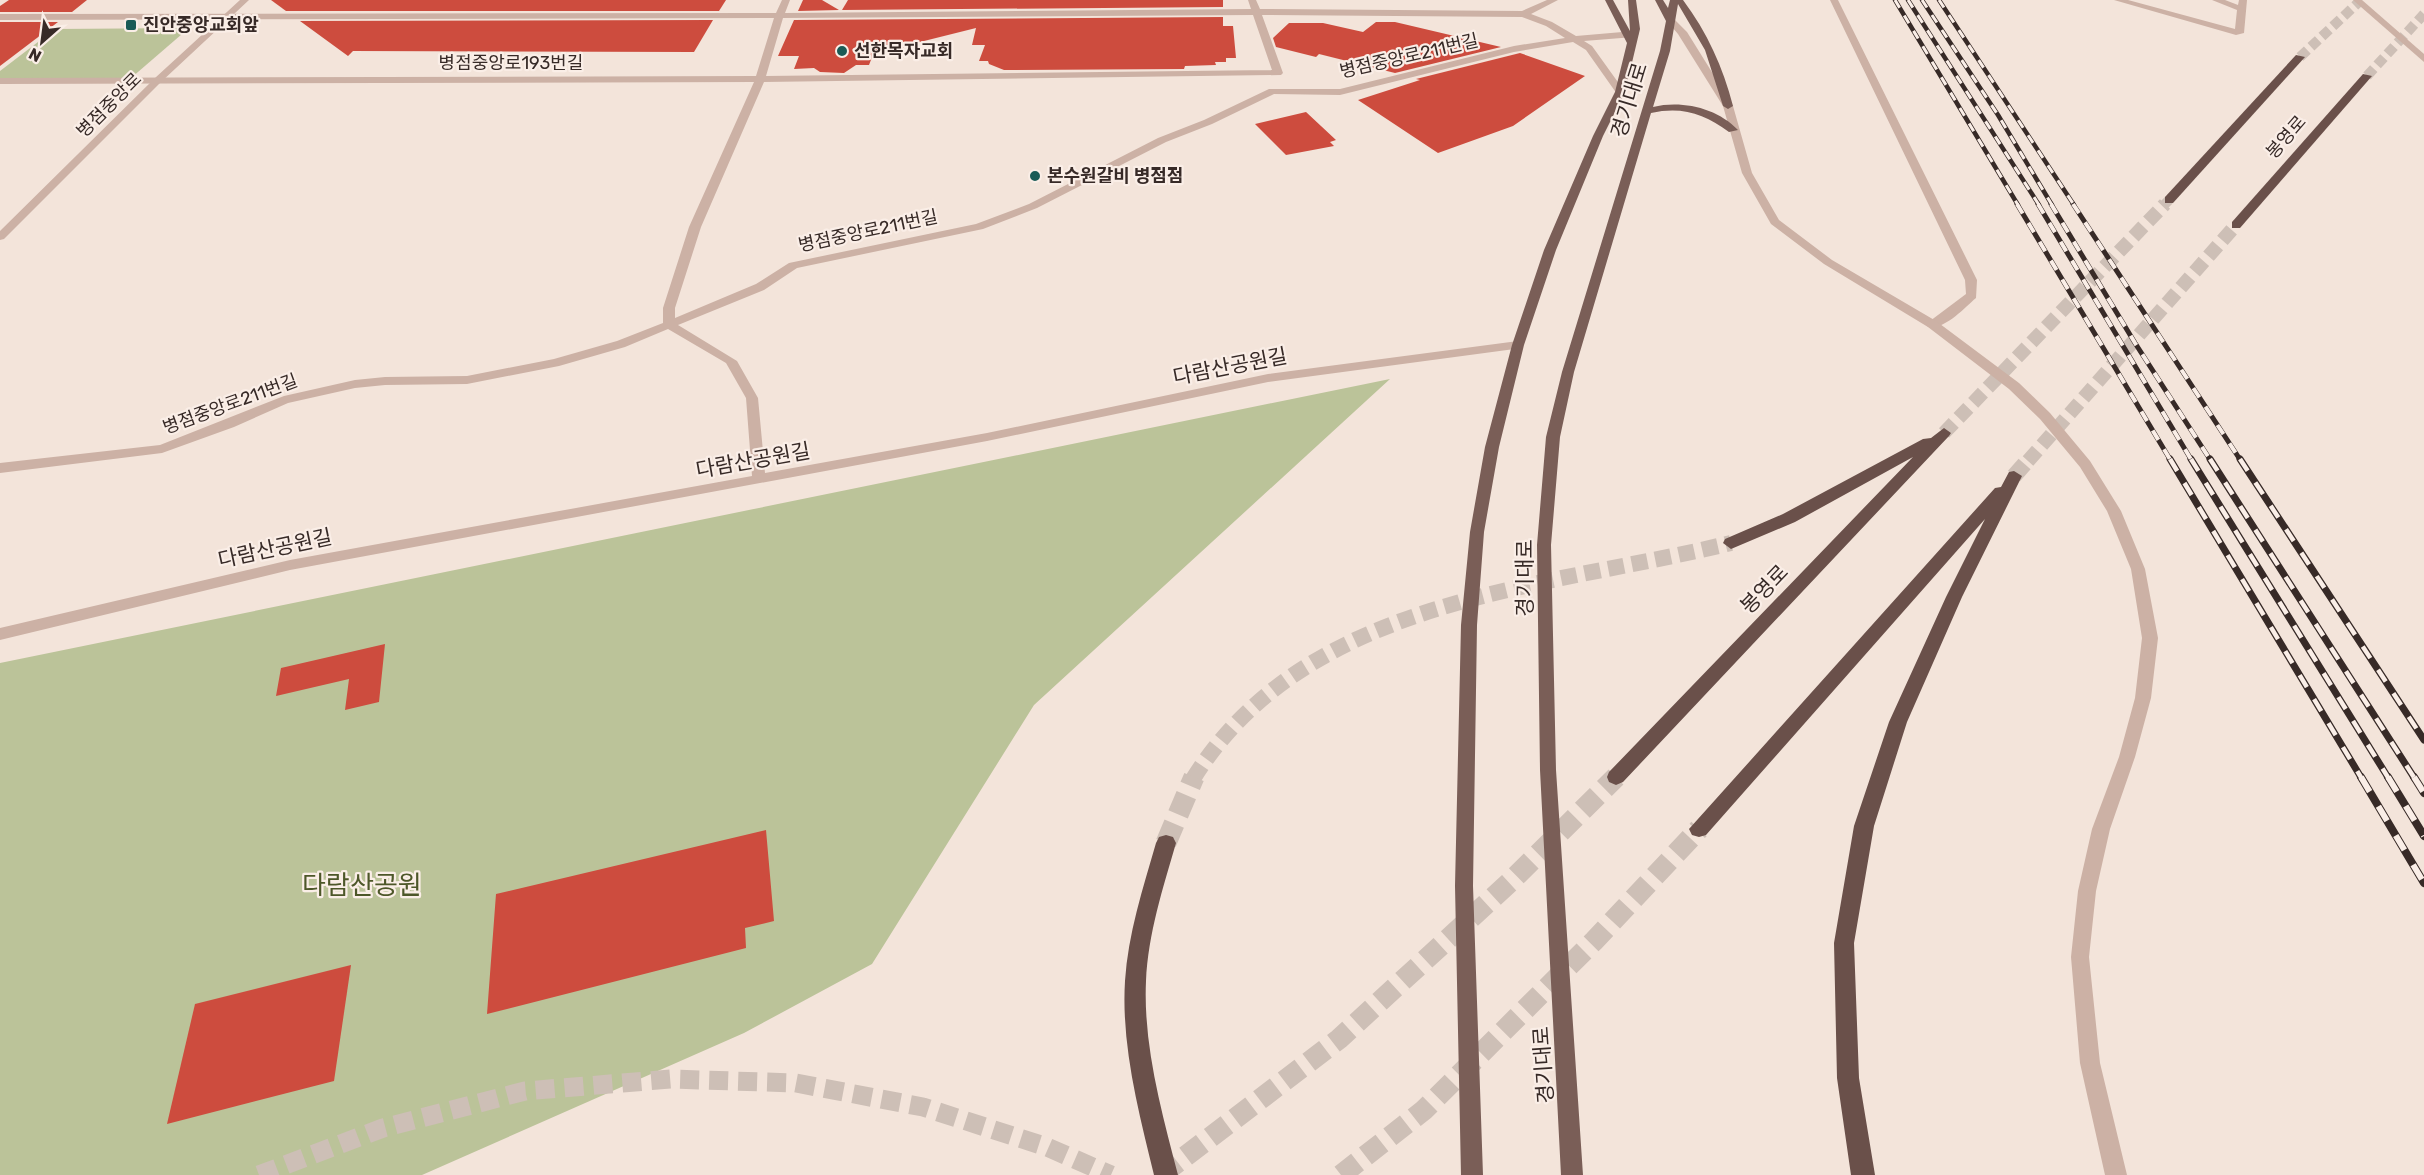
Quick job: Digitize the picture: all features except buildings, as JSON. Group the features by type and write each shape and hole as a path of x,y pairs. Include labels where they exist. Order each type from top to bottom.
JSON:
{"highway":[{"path":"2169,200 2300,57"},
{"name":"봉영로","path":"2236,225 2367,76"},
{"name":"봉영로","path":"1616,777 1944,433 1789,518 1731,543"},
{"path":"1699,829 2014,476 1954,597 1898,722 1864,826 1844,943 1848,1078 1863,1175"},
{"path":"1166,843 1145,912 1135,998 1140,1050 1166,1175"}],"main road":[{"name":"경기대로","path":"1609,0 1631,38"},
{"name":"경기대로","path":"1472,1175 1464,886 1469,625 1477,531 1492,447 1518,345 1550,250 1598,136 1620,92 1631,38 1632,0"},
{"path":"1659,0 1670,20"},
{"name":"경기대로","path":"1572,1175 1549,782 1544,545 1553,437 1568,372 1665,51 1674,0"},
{"path":"1679,0 1696,23 1720,73 1728,106"},
{"path":"1647,111 1668,105 1689,108 1714,115 1733,130"}],"street":[{"name":"병점중앙로","path":"0,237 158,80 244,0"},
{"path":"759,480 752,398 731,361 669,325 669,308 695,227 760,79 778,16 786,0"},
{"path":"1252,0 1278,73 1272,91"},
{"path":"1523,14 1554,0"},
{"path":"1834,0 1971,280 1972,296 1946,317 1932,324"},
{"path":"2118,0 2239,33 2243,4 2216,0"},
{"path":"2357,0 2424,59"},
{"path":"0,17 778,16 1255,12 1523,14 1549,24 1589,48 1620,92"},
{"path":"1670,20 1682,32 1728,106 1747,173 1775,222 1828,262 1932,324 1997,372 2045,416 2085,464 2114,511 2138,569 2150,638 2143,698 2127,757 2102,830 2087,891 2079,957 2090,1063 2116,1175"},
{"name":"병점중앙로211번길","path":"0,468 162,448 229,424 284,400 355,384 385,381 467,380 555,363 621,344 760,287 793,265 979,227 1122,163 1162,140 1208,122 1272,91 1340,92 1514,49 1575,39 1631,38"},
{"name":"병점중앙로193번길","path":"0,81 760,79 1278,73"},
{"name":"다람산공원길","path":"0,634 290,564 987,437 1268,378 1518,345"}],"green space":[{"path":"189,28 131,78 0,79 0,71 55,29"},
{"name":"다람산공원","path":"1390,379 1034,705 872,964 744,1033 422,1175 0,1175 0,663"}],"tunnel":[{"path":"2300,57 2361,0"},
{"path":"2367,76 2424,14"},
{"path":"2165,204 2169,200"},
{"path":"1944,433 2165,204"},
{"path":"2028,461 2236,225"},
{"path":"2014,476 2029,459"},
{"path":"1193,779 1241,718 1299,671 1364,636 1435,610 1509,590 1731,543"},
{"path":"1161,1175 1339,1039 1510,882 1616,777 1614,779"},
{"path":"1166,843 1193,779"},
{"path":"1341,1175 1424,1110 1594,941 1699,829"},
{"path":"259,1175 383,1128 525,1091 671,1079 796,1083 923,1107 1047,1147 1111,1175"}],"railway":[{"path":"1895,0 2018,205"},
{"path":"1908,0 2039,205"},
{"path":"1922,0 1998,115 2052,205"},
{"path":"1939,0 2074,205"},
{"path":"2017,204 2171,461"},
{"path":"2038,204 2192,461"},
{"path":"2051,204 2135,343 2211,461"},
{"path":"2073,204 2241,461"},
{"path":"2170,459 2362,779"},
{"path":"2191,459 2389,779"},
{"path":"2210,459 2415,779"},
{"path":"2240,459 2424,740"},
{"path":"2361,777 2424,883"},
{"path":"2388,777 2424,836"},
{"path":"2414,777 2424,793"}],"place":[{"name":"진안중앙교회앞","path":"131,25"},
{"name":"선한목자교회","path":"842,51"},
{"name":"본수원갈비 병점점","path":"1035,176"}]}
